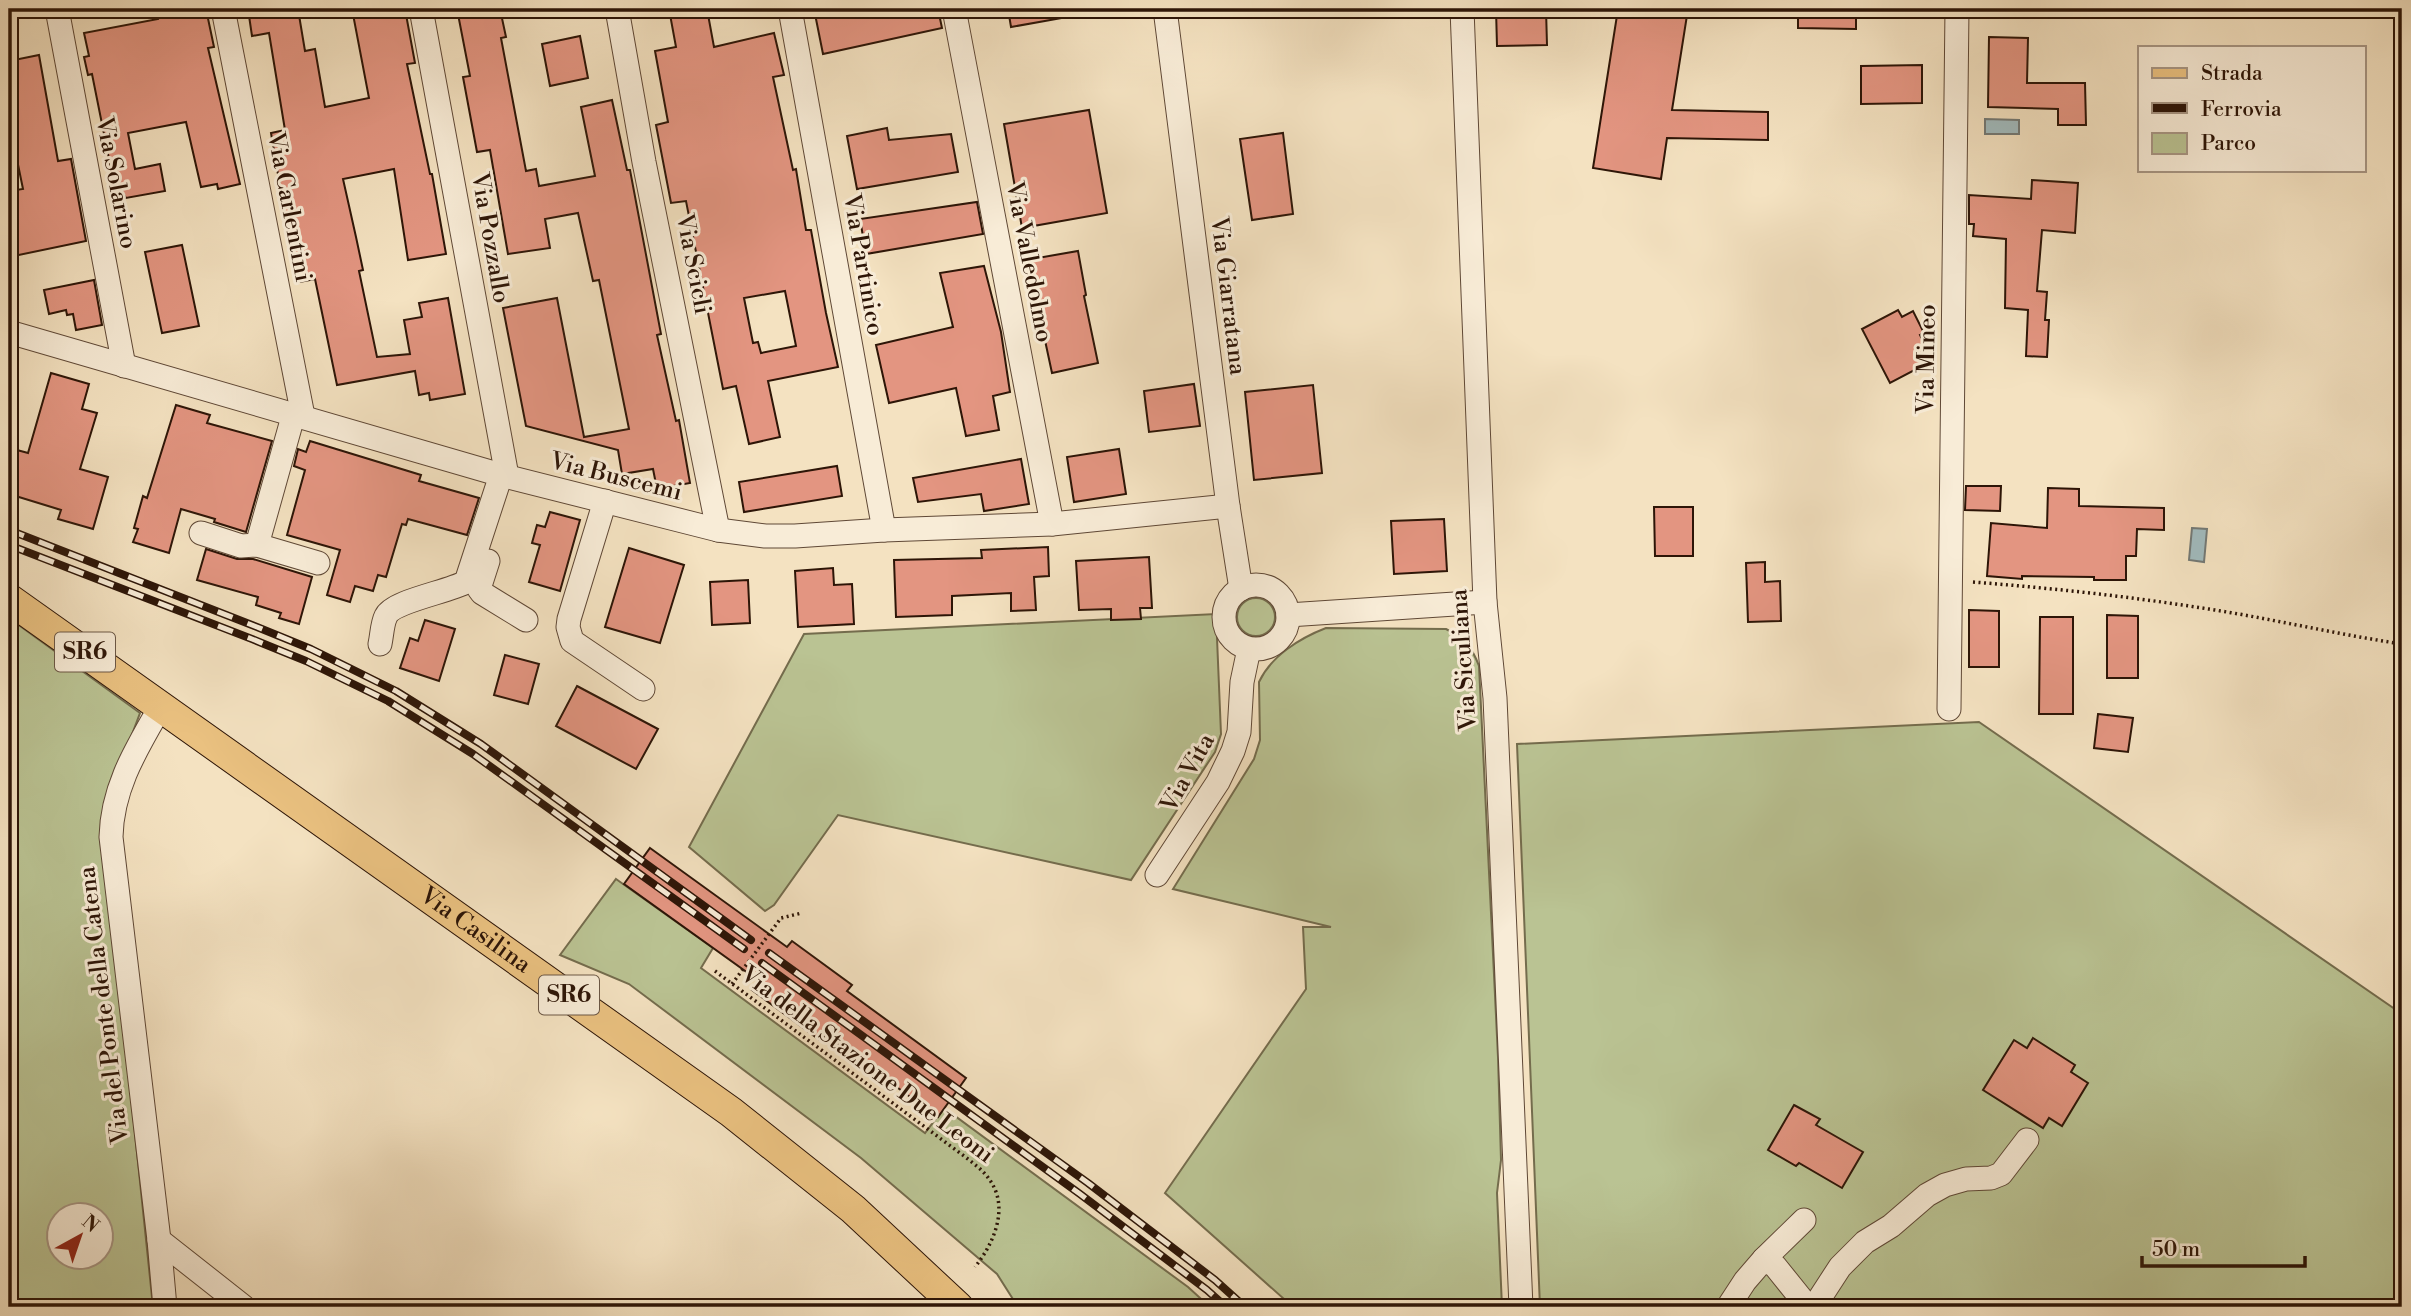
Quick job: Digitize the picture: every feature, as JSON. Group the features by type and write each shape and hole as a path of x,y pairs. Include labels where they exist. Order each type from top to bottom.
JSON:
{"main road":[{"name":"Via Casilina","path":"9,599 756,1130 853,1209 958,1307"}],"street":[{"name":"Via Solarino","path":"57,9 124,366"},
{"name":"Via Carlentini","path":"223,9 298,415"},
{"name":"Via Pozzallo","path":"421,9 507,476"},
{"name":"Via Scicli","path":"617,9 644,162 718,530"},
{"name":"Via Partinico","path":"790,9 884,530"},
{"name":"Via Valledolmo","path":"954,9 1052,524"},
{"name":"Via Giarratana","path":"1165,9 1228,506 1241,589"},
{"name":"Via Siculiana","path":"1462,9 1485,602 1495,698 1521,1307"},
{"name":"Via Mineo","path":"1949,709 1957,9"},
{"name":"Via Buscemi","path":"9,332 507,476 718,530 780,537 1052,524 1228,506"},
{"path":"257,545 298,415"},
{"path":"507,476 479,589 526,620"},
{"path":"380,643 386,614 397,606 454,589 466,582 507,476"},
{"path":"605,501 569,619 569,634 572,641 643,689"},
{"path":"201,533 241,545 257,545 318,563"},
{"path":"1260,586 1273,590 1282,598 1288,615 1287,627 1279,641 1270,647 1249,649 1230,636 1224,619 1228,601 1241,589 1260,586"},
{"path":"1288,615 1485,602"},
{"name":"Via Vita","path":"1157,875 1211,793 1233,751 1239,732 1242,682 1249,649"},
{"name":"Via del Ponte della Catena","path":"161,706 123,776 114,804 111,837 165,1307"},
{"path":"1814,1307 1840,1267 1865,1242 1891,1226 1927,1195 1945,1185 2001,1174 2027,1140"},
{"path":"1728,1307 1764,1259 1804,1220"},
{"path":"159,1240 244,1307"},
{"path":"1764,1259 1775,1266 1808,1307"}],"path":[{"path":"1950,580 2083,591 2201,608 2402,644"},
{"path":"732,984 781,918 802,913"},
{"name":"Via della Stazione Due Leoni","path":"715,971 964,1156 989,1179 999,1200 998,1223 990,1247 975,1267"}],"green space":[{"path":"1256,598 1269,604 1275,617 1269,630 1256,636 1243,630 1237,617 1243,604"},
{"path":"1216,614 1221,734 1215,752 1131,880 838,815 774,905 765,911 689,847 804,634"},
{"path":"9,618 140,713 118,772 107,863 153,1307 9,1307"},
{"path":"1326,628 1446,629 1467,644 1479,666 1498,1057 1501,1160 1497,1193 1502,1307 1293,1307 1165,1193 1306,989 1303,927 1331,927 1173,889 1254,759 1260,740 1259,682 1264,673 1287,649"},
{"path":"1979,722 2402,1014 2402,1307 1540,1307 1517,744"},
{"path":"616,879 713,948 701,968 925,1133 944,1108 1188,1287 1210,1307 1018,1307 997,1274 861,1158 629,984 560,955"}],"water":[{"path":"1985,119 2019,120 2019,134 1985,134"},
{"path":"2192,528 2207,529 2204,562 2189,560"}],"building":[{"path":"156,9 206,9 214,47 208,48 240,184 218,189 217,184 201,187 186,122 128,133 135,169 160,164 165,191 126,198 123,193 116,194 92,74 88,75 84,57 89,56 84,33 158,19"},
{"path":"248,9 298,9 305,51 315,49 325,107 369,98 352,9 405,9 415,63 407,64 432,174 446,254 408,260 394,169 343,179 363,270 359,271 377,357 410,354 404,320 422,317 419,303 448,298 465,394 430,400 429,393 419,395 415,371 337,385 315,279 299,282 282,198 271,133 285,130 269,33 252,36"},
{"path":"457,9 500,9 506,37 501,38 526,171 536,169 539,186 595,176 581,107 612,100 627,170 630,170 661,334 657,335 676,421 679,420 690,483 657,489 653,469 622,474 618,450 526,426 503,308 557,298 584,437 629,429 599,280 593,281 578,213 545,219 550,248 508,254 490,150 477,152 463,77 470,76"},
{"path":"669,9 707,9 714,47 774,33 784,75 773,77 793,170 796,169 806,230 811,230 838,367 768,381 780,437 749,444 736,386 723,389 686,201 671,203 656,125 668,122 655,51 676,47","holes":["785,291 796,346 761,353 758,342 753,343 744,298"]},
{"path":"814,9 938,9 942,28 823,54"},
{"path":"1008,9 1061,9 1062,18 1011,27"},
{"path":"1496,9 1546,9 1547,45 1497,46"},
{"path":"1618,9 1688,9 1672,110 1768,112 1768,140 1667,138 1661,179 1593,168"},
{"path":"1798,9 1856,9 1856,29 1798,28"},
{"path":"580,36 588,78 550,86 542,44"},
{"path":"1989,37 2028,38 2027,83 2085,83 2086,125 2058,125 2058,109 1988,107"},
{"path":"39,55 58,161 71,159 86,241 9,257 9,191 23,189 15,150 9,151 9,61"},
{"path":"1922,65 1922,103 1861,104 1861,66"},
{"path":"1089,110 1107,213 1022,228 1004,124"},
{"path":"887,128 889,140 951,134 958,172 857,189 847,136"},
{"path":"1283,133 1293,214 1252,220 1240,139"},
{"path":"2032,180 2078,183 2075,233 2042,230 2037,291 2047,292 2047,357 2026,356 2028,310 2005,308 2006,239 1973,236 1974,224 1969,224 1969,195 2031,199"},
{"path":"977,202 983,234 866,254 860,219"},
{"path":"182,245 199,326 162,333 145,252"},
{"path":"1078,251 1098,363 1052,373 1037,303 1033,304 1026,260"},
{"path":"984,266 1001,332 1010,392 993,396 999,430 966,436 956,388 889,403 876,345 953,327 940,273"},
{"path":"94,280 102,325 76,330 73,314 67,315 66,310 49,314 44,290"},
{"path":"1898,310 1902,317 1913,311 1924,333 1920,335 1928,351 1924,353 1928,363 1890,383 1862,329"},
{"path":"51,373 89,384 82,409 97,413 80,469 108,477 93,529 58,519 61,510 9,494 9,478 17,450 28,453"},
{"path":"1194,384 1200,426 1149,432 1144,391"},
{"path":"1313,385 1322,473 1254,480 1245,392"},
{"path":"176,405 210,415 207,423 272,441 246,532 181,509 169,553 133,542 138,529 134,528 143,496 147,498"},
{"path":"310,441 421,475 419,481 479,498 467,535 408,519 406,525 402,524 386,577 378,575 373,591 355,586 350,602 327,595 340,550 287,535 305,470 294,466 298,449 306,452"},
{"path":"1119,449 1126,494 1074,502 1067,457"},
{"path":"1021,459 1029,504 984,511 981,494 918,502 913,478"},
{"path":"837,466 842,496 744,512 739,482"},
{"path":"1966,486 2001,486 2000,511 1965,510"},
{"path":"2048,488 2079,489 2079,506 2164,508 2164,530 2137,529 2136,556 2126,556 2126,580 1987,576 1991,523 2047,528"},
{"path":"1654,507 1693,507 1693,556 1655,556"},
{"path":"550,512 580,520 560,591 529,582 540,545 532,543 537,525 545,527"},
{"path":"1444,519 1447,571 1394,574 1391,521"},
{"path":"1048,547 1049,576 1034,577 1036,610 1011,611 1011,593 952,596 952,615 896,617 894,560 982,558 981,550"},
{"path":"629,548 684,565 660,643 605,627"},
{"path":"206,549 237,559 253,559 312,577 299,624 279,618 281,613 256,605 258,597 197,580"},
{"path":"1149,557 1152,608 1140,608 1141,619 1111,620 1111,609 1079,610 1076,561"},
{"path":"1765,562 1765,582 1780,581 1781,621 1748,622 1746,563"},
{"path":"833,568 834,585 852,584 854,624 798,627 795,571"},
{"path":"748,580 750,623 712,625 710,582"},
{"path":"1969,610 1999,611 1999,667 1969,667"},
{"path":"2107,615 2138,616 2138,678 2107,678"},
{"path":"2040,617 2073,617 2073,714 2039,714"},
{"path":"425,620 455,629 439,681 400,668 410,638 418,641"},
{"path":"505,655 539,664 528,704 494,695"},
{"path":"577,686 658,729 636,769 556,726"},
{"path":"2098,714 2133,718 2128,752 2094,748"},
{"path":"650,848 787,947 792,941 852,985 847,991 966,1078 938,1117 825,1035 821,1041 752,990 759,981 624,884"},
{"path":"2033,1038 2075,1065 2071,1072 2088,1083 2062,1126 2049,1118 2043,1128 1983,1090 2014,1040 2027,1048"},
{"path":"1794,1105 1820,1119 1816,1125 1863,1152 1842,1188 1799,1163 1796,1166 1768,1150"}],"railway":[{"path":"9,530 311,649 396,691 481,744 751,940"},
{"path":"9,545 306,661 388,701 473,754 744,949"},
{"path":"769,953 1088,1183 1215,1280 1245,1307"},
{"path":"762,963 1080,1194 1226,1307"}]}
